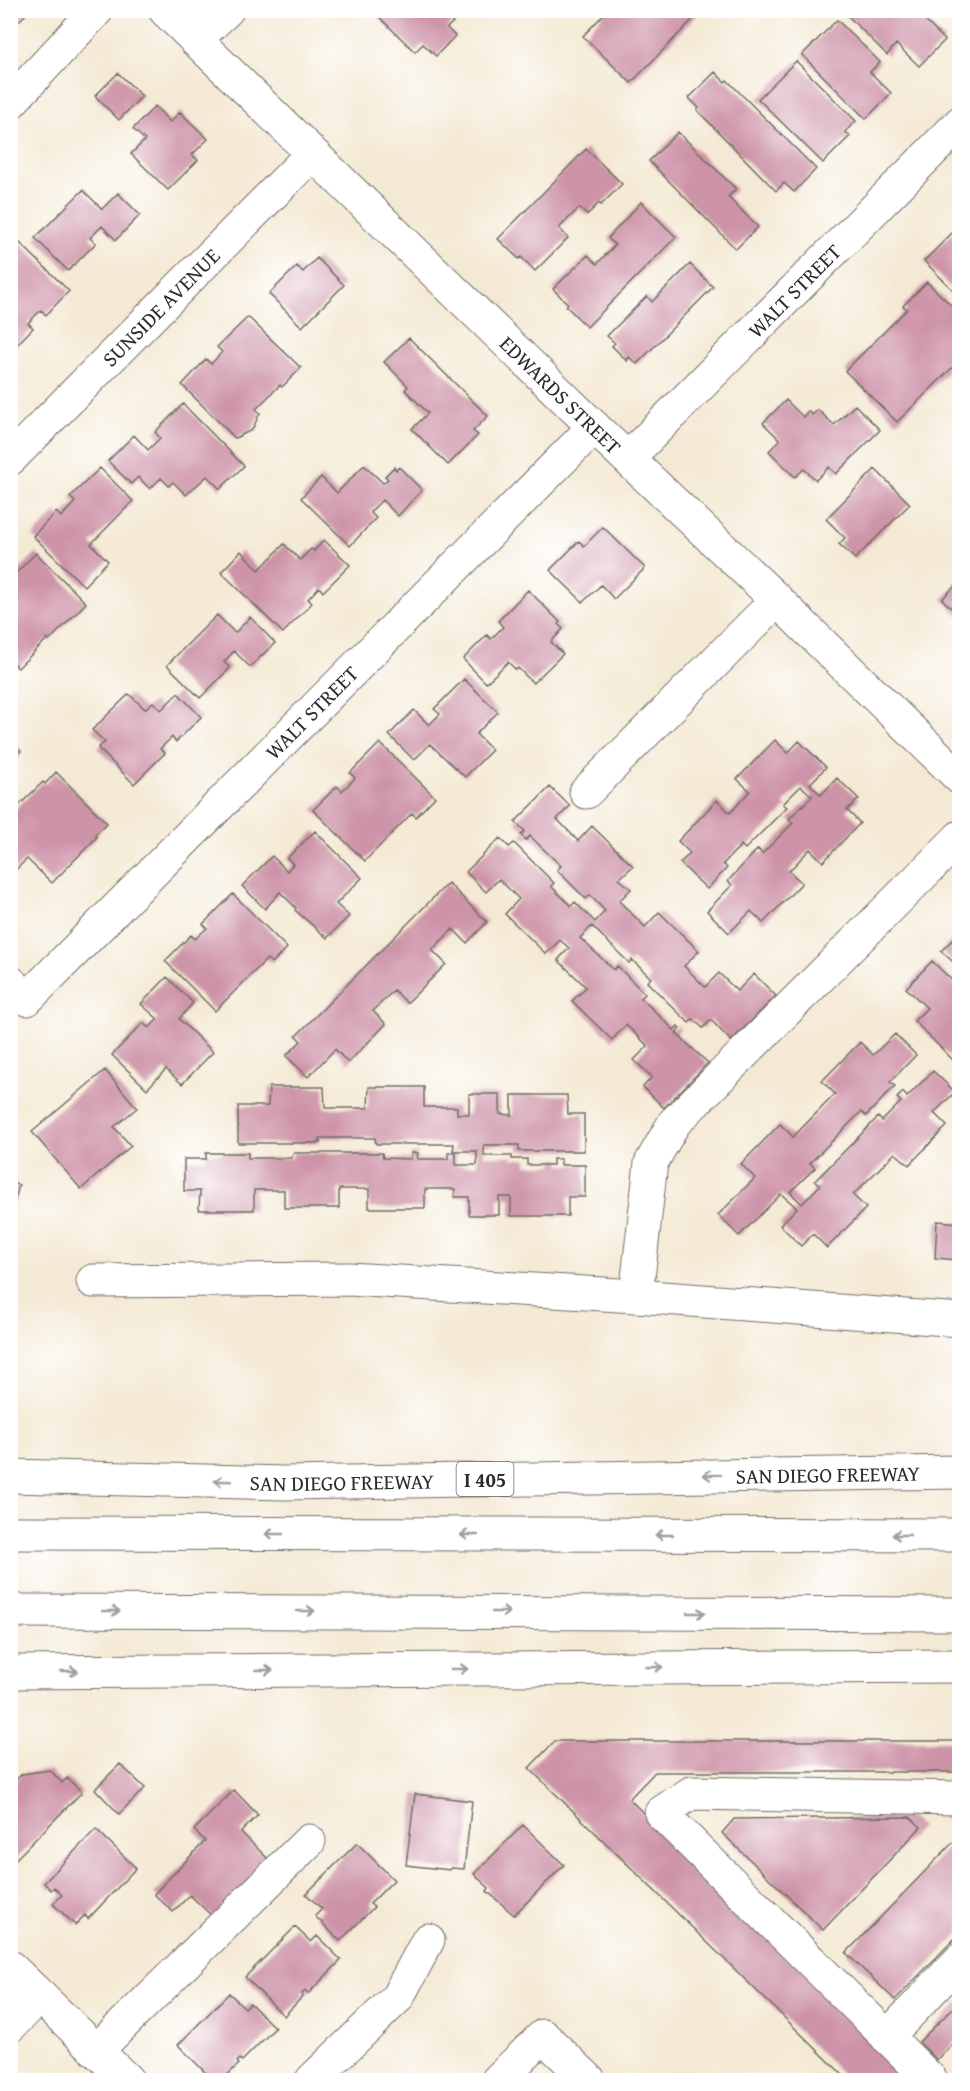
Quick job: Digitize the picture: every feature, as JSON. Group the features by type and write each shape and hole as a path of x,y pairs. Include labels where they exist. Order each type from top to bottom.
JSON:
{"main road":[{"path":"10,103 97,10"},
{"name":"EDWARDS STREET","path":"165,10 594,427 777,600 960,778"},
{"path":"195,40 227,10"},
{"name":"WALT STREET","path":"628,458 960,123"},
{"name":"SUNSIDE AVENUE","path":"10,459 312,154"},
{"name":"WALT STREET","path":"19,991 594,427"},
{"path":"586,792 777,600"},
{"path":"636,1296 651,1164 674,1123 960,837"},
{"path":"93,1281 349,1279 636,1296 960,1320"},
{"name":"SAN DIEGO FREEWAY","path":"10,1476 284,1483 960,1472"},
{"path":"10,1533 960,1535"},
{"path":"10,1611 960,1614"},
{"path":"10,1672 960,1666"},
{"path":"931,2080 661,1813 691,1793 960,1798"},
{"path":"96,2051 309,1841"},
{"path":"312,2080 398,1998 428,1940"},
{"path":"887,2037 960,1960"},
{"path":"10,1967 127,2080"},
{"path":"10,2026 40,1996"},
{"path":"498,2080 543,2036 589,2080"}],"building":[{"path":"10,10 30,10 10,30"},
{"path":"372,10 443,10 454,21 447,28 455,36 436,56 423,44 415,52"},
{"path":"608,10 702,10 631,83 583,36"},
{"path":"845,10 914,10 945,40 919,66 896,44 887,55 844,12"},
{"path":"837,20 880,62 870,72 891,93 866,119 802,55"},
{"path":"796,61 856,121 845,132 850,136 823,163 758,99"},
{"path":"715,72 725,82 727,80 816,169 794,192 784,183 776,191 697,110 699,108 689,98"},
{"path":"118,73 142,96 119,120 95,96"},
{"path":"155,106 170,122 180,112 208,139 192,155 198,160 168,190 131,154 145,140 133,129"},
{"path":"678,132 736,189 728,197 758,227 736,249 649,161"},
{"path":"586,149 622,184 587,215 579,208 559,228 568,238 535,271 498,239"},
{"path":"83,190 102,209 118,193 140,215 116,240 102,226 90,238 96,243 68,271 35,238"},
{"path":"641,202 676,237 587,327 553,289 588,255 597,264 615,245 608,238"},
{"path":"953,232 960,238 960,297 924,261"},
{"path":"10,233 69,291 46,315 41,310 28,323 33,328 10,352"},
{"path":"317,258 344,285 302,327 269,294 297,266 303,272"},
{"path":"690,264 713,287 637,364 629,357 627,361 612,346 615,343 607,336 647,296 652,302"},
{"path":"927,282 960,314 960,360 897,422 845,371 907,309 903,306"},
{"path":"248,317 301,368 256,409 260,413 252,430 235,438 182,385 206,359 211,364 222,352 217,347"},
{"path":"409,338 488,416 473,431 478,435 448,465 412,429 428,413 405,390 408,386 384,362"},
{"path":"786,400 803,417 808,411 812,415 818,410 834,425 855,405 880,430 836,474 829,467 816,480 804,469 795,477 769,451 780,440 763,423"},
{"path":"183,404 244,466 220,489 207,476 186,495 173,482 169,486 161,478 150,489 138,477 131,484 108,461 134,435 148,450 160,438 155,432"},
{"path":"364,465 383,483 388,479 385,476 394,467 396,470 399,467 422,490 398,516 382,500 370,512 376,518 350,546 301,498 321,477 337,493"},
{"path":"100,468 133,501 91,544 108,561 84,586 33,536 56,512 61,517 75,502 70,497"},
{"path":"875,469 910,504 855,559 839,544 845,538 826,519"},
{"path":"603,527 645,568 614,599 601,585 583,602 550,570 579,541 584,546"},
{"path":"324,540 350,565 323,592 319,587 308,599 312,603 283,633 221,572 241,551 259,570 284,544 300,560 311,549 314,551"},
{"path":"36,553 86,603 49,641 47,639 18,668 10,660 10,579"},
{"path":"960,581 960,617 942,599"},
{"path":"528,590 560,622 558,624 563,629 551,642 563,654 533,683 518,668 516,670 508,662 486,683 463,659 487,635 491,639 503,627 498,621"},
{"path":"217,615 235,633 250,617 275,643 250,667 234,651 224,662 230,668 200,698 167,665"},
{"path":"464,679 498,712 476,734 492,750 465,777 430,744 414,760 389,735 414,710 429,725 440,714 434,709"},
{"path":"178,693 201,717 176,742 172,737 160,749 165,753 134,784 98,748 105,742 92,730 129,694 145,709 153,702 161,710"},
{"path":"775,740 788,753 799,741 826,767 810,784 821,795 837,778 859,799 847,810 860,823 823,862 810,849 789,871 802,883 763,923 751,911 729,933 707,911 732,885 728,881 758,849 762,854 793,823 789,819 812,796 801,786 783,804 787,807 745,849 741,845 723,864 727,868 707,889 680,863 690,853 678,841 717,800 730,813 750,791 737,779"},
{"path":"10,741 21,751 13,759 16,763 10,769"},
{"path":"380,743 435,797 416,817 412,813 365,861 313,810 337,786 342,791 355,778 350,773"},
{"path":"56,772 107,823 95,835 97,837 52,883 27,859 10,875 10,814"},
{"path":"550,787 570,806 557,819 578,841 592,826 633,866 619,879 631,889 619,901 645,927 659,912 699,951 684,966 705,987 719,973 737,991 754,974 776,996 731,1041 711,1020 703,1028 693,1019 689,1023 647,982 651,978 632,960 629,963 592,926 580,938 614,970 617,966 645,994 641,998 674,1030 678,1026 680,1029 676,1033 708,1063 664,1108 643,1087 652,1077 634,1060 648,1046 626,1025 612,1040 572,1001 586,987 558,960 569,948 560,940 546,954 505,914 519,899 499,879 486,892 466,872 500,838 509,847 514,843 554,883 551,886 571,906 575,902 595,922 605,911 590,895 586,899 557,870 561,866 530,836 526,840 521,835 525,831 515,822"},
{"path":"315,831 362,878 336,904 349,916 327,938 295,910 296,908 280,892 265,909 242,886 272,856 287,871 293,864 287,858"},
{"path":"448,883 487,922 467,943 453,929 432,950 446,964 407,1003 394,990 373,1011 386,1024 348,1063 335,1049 308,1077 286,1056 301,1041 296,1036"},
{"path":"233,894 287,948 272,963 267,959 215,1011 165,961 191,935 195,939 207,928 203,924"},
{"path":"960,932 960,968 941,951"},
{"path":"932,961 960,988 960,1056 954,1061 914,1021 927,1008 906,988"},
{"path":"167,977 193,1003 179,1019 213,1052 182,1084 166,1069 147,1089 112,1055 143,1023 149,1028 158,1019 141,1004"},
{"path":"895,1034 916,1055 890,1082 895,1086 866,1116 861,1112 810,1163 815,1168 790,1192 802,1204 820,1185 815,1181 878,1117 882,1121 901,1102 897,1098 903,1092 907,1097 933,1071 955,1092 934,1113 947,1126 909,1165 895,1153 853,1195 866,1208 827,1248 813,1234 801,1246 780,1225 797,1208 781,1194 739,1236 718,1215 755,1178 741,1164 780,1124 793,1137 835,1094 822,1081 860,1042 873,1055"},
{"path":"105,1070 137,1108 114,1127 131,1146 81,1189 32,1132"},
{"path":"269,1087 324,1087 325,1108 368,1108 369,1087 424,1087 424,1107 457,1107 457,1114 469,1114 469,1094 500,1094 500,1114 512,1115 512,1095 567,1095 568,1114 584,1114 584,1151 519,1151 519,1145 484,1145 484,1156 512,1156 512,1159 527,1159 527,1165 553,1165 553,1159 561,1159 561,1165 585,1165 585,1197 568,1197 568,1216 511,1216 511,1197 499,1197 499,1215 469,1215 469,1197 454,1197 455,1189 425,1189 425,1208 369,1208 369,1189 339,1189 339,1208 284,1208 284,1190 254,1190 254,1210 199,1210 200,1191 184,1191 184,1159 206,1159 206,1153 248,1153 248,1158 292,1158 293,1153 382,1153 383,1158 411,1159 411,1153 418,1153 417,1159 448,1159 448,1153 456,1153 456,1165 477,1165 477,1151 453,1151 454,1144 376,1144 375,1138 320,1138 320,1143 238,1143 238,1106 268,1106"},
{"path":"10,1183 19,1185 11,1215 10,1215"},
{"path":"937,1221 960,1223 960,1260 935,1258"},
{"path":"555,1741 960,1741 960,1772 655,1772 629,1799 917,2080 848,2080 529,1768"},
{"path":"120,1764 145,1788 119,1814 95,1789"},
{"path":"50,1770 62,1783 67,1778 82,1792 10,1865 10,1786 22,1774"},
{"path":"234,1790 258,1815 241,1832 270,1861 214,1918 190,1895 173,1912 154,1894 205,1841 194,1830"},
{"path":"415,1794 472,1801 464,1869 451,1868 450,1870 406,1865"},
{"path":"910,1817 921,1827 823,1930 722,1833 734,1819"},
{"path":"523,1825 564,1865 514,1915 487,1891 489,1888 474,1874"},
{"path":"96,1829 136,1868 88,1919 85,1915 75,1925 53,1904 62,1895 54,1887 51,1890 44,1883"},
{"path":"960,1835 960,1933 895,2000 846,1953"},
{"path":"357,1843 394,1880 370,1904 374,1907 340,1941 315,1916 322,1909 306,1894"},
{"path":"295,1927 311,1942 317,1936 341,1960 308,1994 305,1991 284,2016 245,1977"},
{"path":"229,1993 245,2008 250,2003 275,2028 242,2061 240,2059 237,2062 239,2064 222,2080 213,2080 178,2045"},
{"path":"960,2001 960,2037 937,2060 919,2042"}]}
